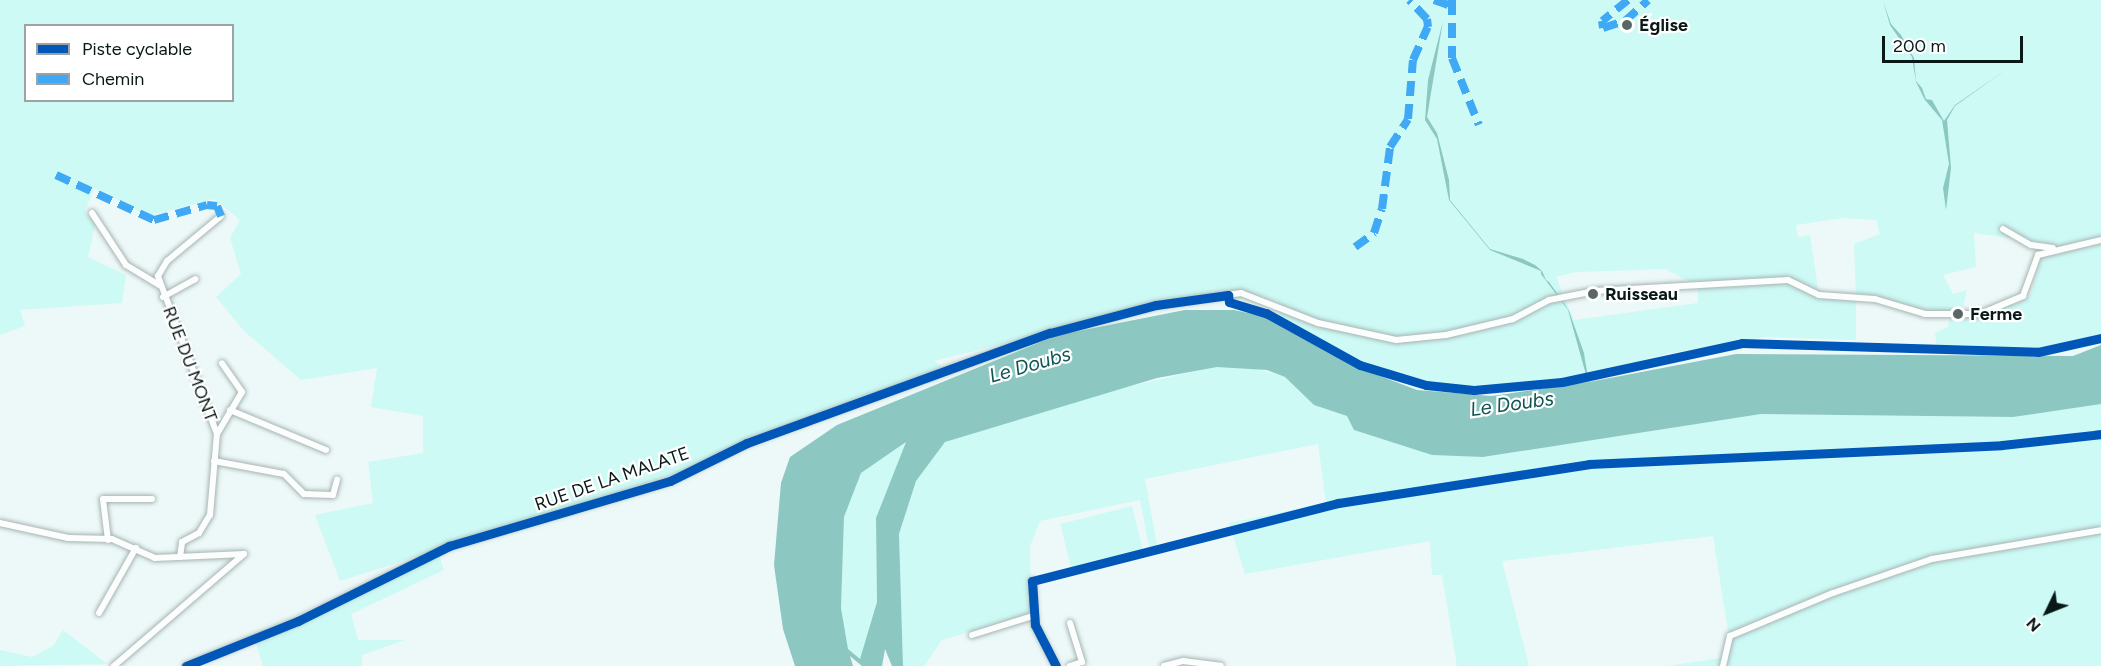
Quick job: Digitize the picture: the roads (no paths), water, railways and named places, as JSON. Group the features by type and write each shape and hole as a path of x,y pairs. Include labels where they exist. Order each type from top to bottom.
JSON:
{"street":[{"path":"92,213 126,265 159,285"},
{"name":"RUE DU MONT","path":"216,434 159,285 167,261 221,216"},
{"path":"2003,229 2031,245 2053,248 2101,240"},
{"name":"RUE DE LA MALATE","path":"186,666 298,621 449,546 670,481 747,443 1050,333 1156,305 1228,295 1251,296 1318,323 1396,340 1446,335 1513,319 1559,297 1621,287 1788,280 1819,295 1875,299 1925,314 1980,314 2023,296 2031,284 2034,261 2053,248"},
{"path":"163,297 195,279"},
{"path":"180,557 182,542 208,522 216,434 242,392 222,363"},
{"path":"230,410 326,450"},
{"path":"214,461 284,474 304,494 333,495 337,480"},
{"path":"108,540 103,499 152,499"},
{"path":"0,523 108,540 163,558 239,550 244,555 114,666"},
{"path":"1724,666 1730,636 1833,593 1932,559 2101,530"},
{"path":"99,613 136,548"},
{"path":"1032,581 1033,616 1056,666"},
{"path":"972,634 1033,616"},
{"path":"1070,623 1083,662 1070,666"},
{"path":"1164,666 1183,661 1221,666"}],"water":[{"path":"1883,1 1891,24 1901,35 1914,58 1916,81 1922,88 1926,99 1932,100 1944,121 1955,105 2007,69 1955,106 1947,120 1951,168 1946,210 1943,188 1949,164 1942,120 1925,100 1916,82 1912,57 1890,25"},
{"name":"Le Doubs","path":"1443,21 1427,117 1437,133 1449,180 1450,200 1490,249 1523,259 1542,271 1569,311 1584,353 1589,382 1736,354 2073,356 2101,345 2101,404 2013,417 1761,414 1483,457 1432,455 1354,430 1347,416 1314,405 1285,377 1267,370 1217,367 1157,378 945,442 916,481 899,534 903,666 892,666 885,649 882,666 862,666 850,656 853,666 795,666 783,629 774,565 781,483 790,457 837,425 1058,335 1185,310 1234,310 1266,317 1354,366 1417,390 1492,396 1588,382 1568,310 1541,274 1541,271 1490,250 1449,200 1437,139 1425,120 1428,80","holes":["906,442 876,518 877,602 860,659 848,649 841,608 844,517 861,473"]}],"place":[{"name":"Église","path":"1627,25"},
{"name":"Ruisseau","path":"1593,294"},
{"name":"Ferme","path":"1958,314"}]}
